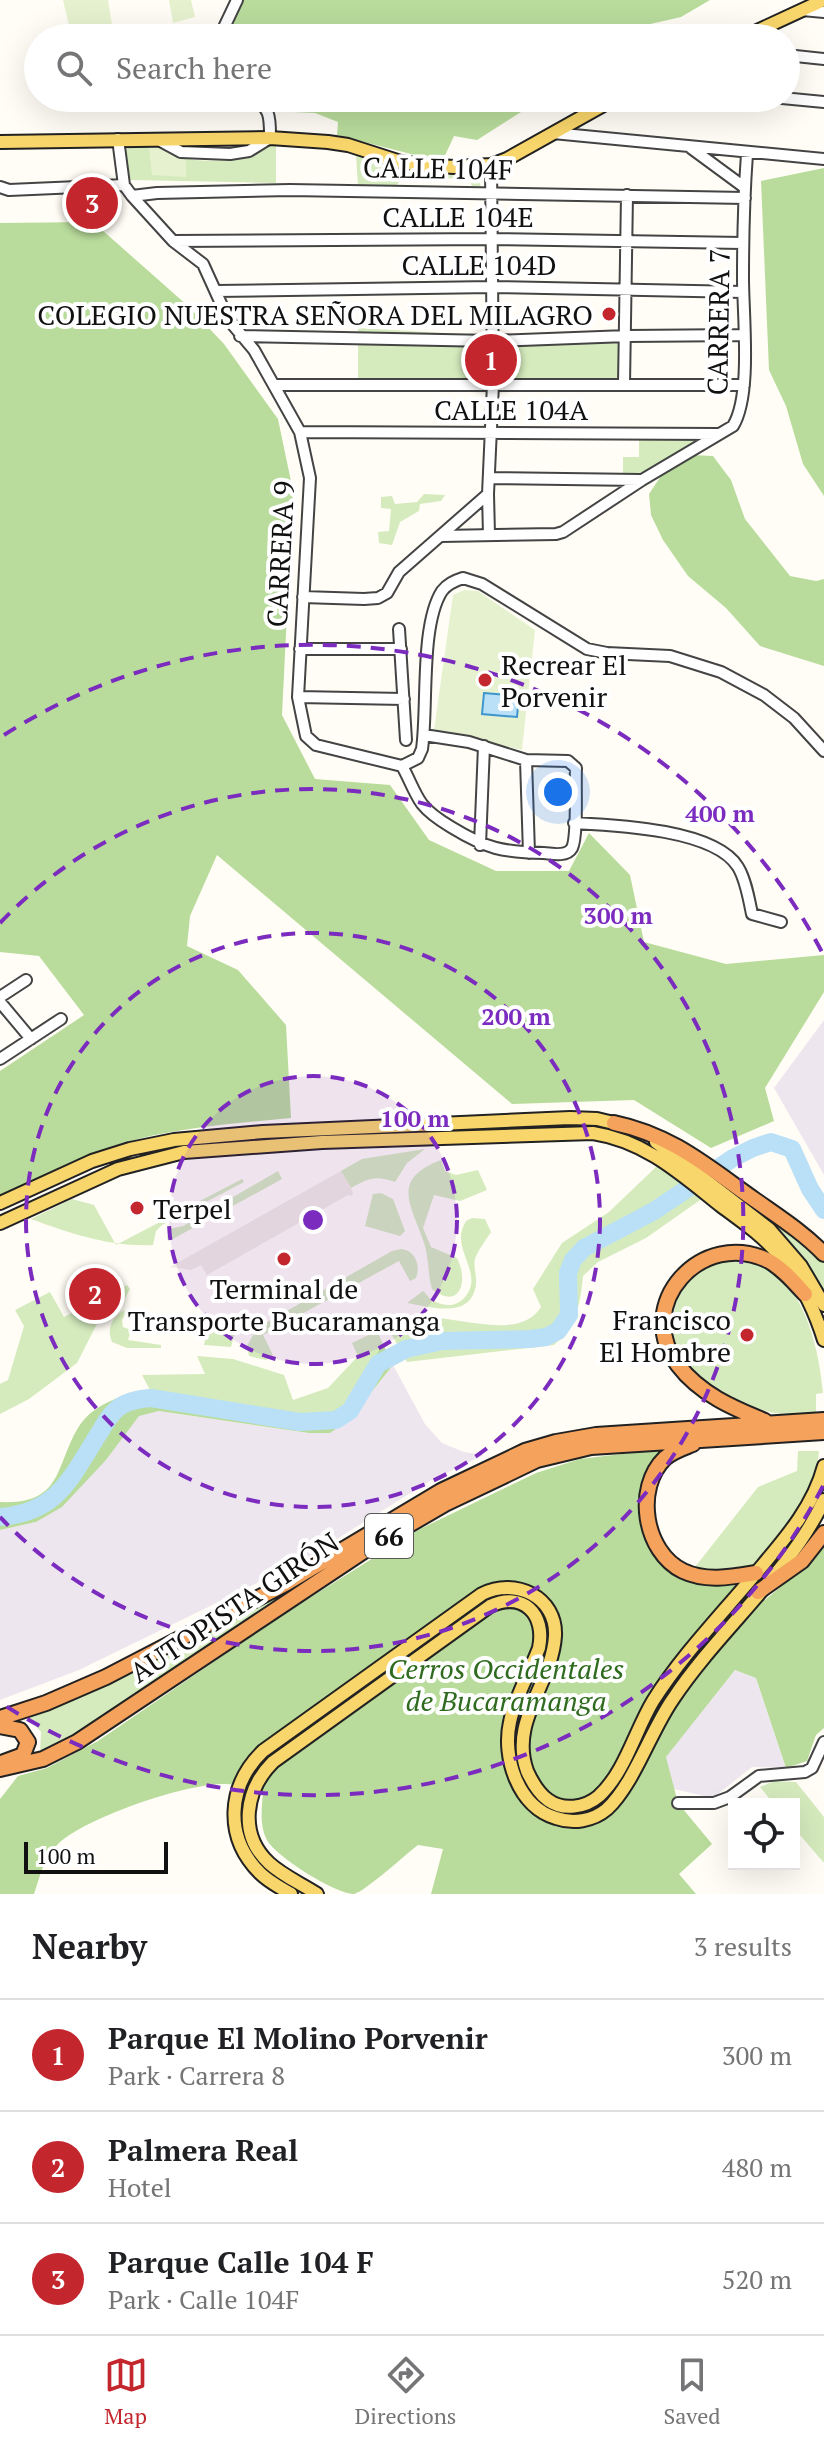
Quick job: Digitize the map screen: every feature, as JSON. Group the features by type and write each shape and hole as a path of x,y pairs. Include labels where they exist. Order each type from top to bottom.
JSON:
{"highway":[{"path":"614,1123 665,1138 689,1166 717,1188 803,1235 824,1254"},
{"path":"769,1423 719,1400 678,1365 666,1342 666,1307 677,1282 687,1270 712,1255 728,1253 747,1254 769,1261 805,1294"},
{"name":"AUTOPISTA GIRÓN","path":"0,1718 46,1703 113,1673 287,1583 430,1497 525,1451 596,1435 824,1420"},
{"name":"AUTOPISTA GIRÓN","path":"0,1766 43,1759 77,1742 364,1551 445,1504 537,1460 575,1449 824,1432"},
{"path":"722,1437 679,1449 665,1458 653,1475 649,1488 647,1517 656,1543 664,1555 682,1570 715,1578 756,1573"},
{"path":"758,1592 808,1556 824,1533"},
{"path":"0,1726 20,1730 28,1746 23,1755 0,1766"}],"main road":[{"path":"772,24 824,0"},
{"path":"0,142 270,138 348,145 401,162 454,167 491,165 591,112"},
{"path":"0,1203 110,1155 196,1137 570,1118 614,1123"},
{"path":"0,1223 132,1164 164,1155 215,1148 593,1133 637,1145 689,1166 780,1240 810,1278 824,1305"},
{"path":"717,1188 770,1245 805,1294 824,1340"},
{"path":"317,1894 295,1890 263,1875 240,1843 234,1809 244,1773 263,1751 482,1594 496,1588 522,1589 538,1597 549,1611 554,1628 553,1647 527,1715 523,1758 538,1790 548,1800 567,1807 590,1802 607,1787 667,1680 797,1522 816,1490 824,1466"},
{"path":"295,1890 269,1862 253,1837 248,1810 255,1782 273,1762 490,1606 503,1602 525,1605 537,1616 540,1626 539,1648 510,1720 509,1750 517,1779 529,1802 541,1812 565,1821 600,1814 617,1797 672,1700 695,1667 794,1549 824,1500"}],"street":[{"path":"226,24 237,0"},
{"path":"802,10 824,12"},
{"path":"800,56 824,59"},
{"path":"800,100 824,102"},
{"path":"270,112 270,138"},
{"path":"553,133 824,159"},
{"name":"CARRERA 9","path":"118,139 124,185 173,241 203,264 228,319 254,350 300,432 310,478 298,697 306,736 311,743 402,766"},
{"path":"689,147 745,192"},
{"name":"CARRERA 7","path":"489,535 556,534 721,434 733,426 740,416 744,385 743,243 747,154"},
{"path":"441,536 489,535 493,384 491,165"},
{"path":"1,188 124,185"},
{"name":"CALLE 104F","path":"132,196 290,190 627,195 745,192"},
{"path":"624,385 627,195"},
{"name":"CALLE 104E","path":"173,241 492,239 743,243"},
{"name":"CALLE 104D","path":"216,291 492,287 743,292"},
{"path":"240,336 492,341 744,335"},
{"path":"276,385 744,385"},
{"name":"CALLE 104A","path":"300,432 721,434"},
{"path":"490,478 642,480"},
{"path":"303,597 364,599 378,598 387,593 399,572 488,494"},
{"path":"424,735 484,746 526,760 568,761 574,764 573,847 570,852 529,853 480,845 422,805 402,766 418,758 424,735 429,635 437,602 444,588 463,578 482,584 587,649 670,656 721,672 764,695 794,718 824,751"},
{"path":"399,629 406,740"},
{"path":"300,649 401,649"},
{"path":"298,697 404,699"},
{"path":"480,845 484,746"},
{"path":"526,760 529,853"},
{"path":"574,823 636,826 705,842 725,853 738,867 752,914 781,922"},
{"path":"26,980 0,1000 31,1039"},
{"path":"0,1059 61,1019"},
{"path":"678,1803 723,1801 759,1776 805,1772 812,1768 824,1742"}],"shaded area":[{"path":"824,1020 824,1175 774,1088"},
{"path":"341,1171 353,1192 352,1196 348,1195 207,1275 201,1265 191,1270 170,1267"},
{"path":"393,1365 425,1424 442,1443 464,1452 484,1455 430,1481 303,1560 79,1670 0,1700 0,1530 36,1522 106,1460 139,1415 159,1411 309,1433 349,1420"},
{"path":"735,1670 756,1678 786,1768 752,1767 713,1798 674,1789 665,1757"}],"green space":[{"path":"63,0 108,0 112,24 69,24"},
{"path":"169,0 191,0 195,17 173,23"},
{"path":"240,0 710,0 681,17 650,24 229,24"},
{"path":"293,112 521,112 477,140 454,136 442,162 337,135 338,122 315,113"},
{"path":"276,140 276,183 130,180 126,177 124,151 133,146 151,145 195,160 219,160 257,154 260,148"},
{"path":"149,146 170,151 186,161 186,177 152,175"},
{"path":"356,155 426,174 477,175 481,187 472,187 470,179 461,178 401,180 395,187 358,186"},
{"path":"824,168 824,496 803,464 786,406 769,370 761,181"},
{"path":"112,193 119,211 102,215 89,208 71,210 68,199"},
{"path":"93,222 188,306 224,344 278,419 293,491 282,715 315,779 390,785 429,840 496,871 569,871 589,833 630,875 644,942 726,964 824,955 824,992 765,1088 774,1121 711,1148 634,1100 512,1104 217,855 190,916 187,946 238,970 286,1025 291,1118 195,1128 138,1139 85,1157 0,1195 0,1071 84,1015 39,956 0,952 0,223"},
{"path":"358,328 493,336 626,335 623,385 358,383"},
{"path":"713,432 660,465 623,476 623,457 639,457 639,434"},
{"path":"692,455 713,456 731,480 745,519 790,576 816,581 824,579 824,666 760,646 726,608 688,576 663,540 651,515 649,494 663,473"},
{"path":"424,494 445,495 441,501 420,504 419,511 400,522 392,545 379,543 378,532 389,531 391,509 381,508 381,497 392,496 395,504 417,502"},
{"name":"Recrear El Porvenir","path":"464,590 478,591 535,630 522,750 434,730 453,595"},
{"path":"425,1149 407,1163 395,1182 372,1179 351,1188 341,1171 362,1159"},
{"path":"441,1160 445,1171 456,1175 478,1170 487,1190 460,1201 434,1195 423,1228 431,1247 457,1258 461,1267 460,1290 449,1297 432,1289 425,1246 409,1196 409,1186 414,1176"},
{"path":"658,1165 703,1198 646,1238 598,1262 583,1276 576,1314 554,1345 407,1362 387,1326 417,1317 502,1325 531,1318 541,1307 533,1289 562,1243 609,1212"},
{"path":"278,1171 282,1179 171,1240 167,1239 169,1229 183,1226"},
{"path":"242,1179 244,1182 162,1225 156,1231 153,1245 119,1243"},
{"path":"724,1187 817,1254 824,1262 824,1292 792,1245"},
{"path":"381,1193 393,1199 405,1231 400,1236 365,1226 373,1194"},
{"path":"72,1199 94,1205 115,1243 31,1219"},
{"path":"485,1219 491,1232 475,1259 476,1284 467,1303 459,1307 438,1308 407,1303 423,1291 433,1301 448,1305 459,1302 468,1294 471,1280 461,1236 466,1221"},
{"path":"401,1249 410,1252 416,1259 416,1278 410,1281 399,1261 263,1335 273,1355 266,1360 249,1356 247,1346 257,1328 392,1251"},
{"path":"734,1260 770,1271 794,1294 809,1326 821,1377 823,1393 816,1394 816,1413 772,1413 740,1401 700,1376 689,1366 674,1343 674,1310 686,1283 699,1271"},
{"path":"127,1285 130,1289 125,1298 103,1312 77,1363 29,1399 0,1414 0,1384 8,1380 24,1326 15,1310 50,1292 64,1317"},
{"path":"129,1307 122,1320 123,1327 131,1330 128,1340 161,1345 161,1348 127,1348 112,1342 110,1330 113,1321"},
{"path":"216,1317 238,1322 231,1347 204,1345 209,1321"},
{"path":"377,1331 383,1344 362,1379 344,1405 326,1414 279,1413 151,1392 142,1375 205,1374 197,1356 233,1359 284,1375 293,1400 328,1388 358,1356 352,1343"},
{"path":"383,1344 393,1365 349,1420 330,1433 309,1433 159,1411 139,1416 106,1460 62,1507 36,1522 0,1530 0,1502 36,1497 46,1490 60,1469 78,1428 91,1413 106,1403 142,1390 275,1412 325,1415 343,1406"},
{"name":"Cerros Occidentales de Bucaramanga","path":"663,1449 646,1473 642,1497 672,1572 693,1582 713,1585 734,1583 765,1600 817,1556 824,1545 824,1728 816,1735 807,1761 786,1768 756,1678 735,1670 666,1757 678,1803 712,1844 679,1874 696,1894 431,1894 443,1849 418,1845 360,1891 354,1894 345,1892 307,1873 282,1856 267,1840 262,1816 263,1791 226,1784 163,1795 90,1823 53,1849 34,1894 0,1894 0,1799 18,1776 47,1768 98,1741 281,1616 416,1531 536,1473 580,1459"},
{"path":"798,1451 819,1451 811,1484 796,1513 754,1565 707,1571 695,1567 758,1487 797,1471"},
{"path":"299,1587 89,1728 40,1754 41,1732 27,1717 131,1673"},
{"path":"774,1781 796,1782 824,1817 824,1863 800,1835 800,1798 769,1798 760,1787"}],"water":[{"path":"484,693 519,696 517,717 482,714"}],"waterway":[{"path":"0,1517 36,1508 60,1491 111,1415 132,1401 151,1398 300,1422 336,1420 350,1411 378,1364 406,1349 442,1341 546,1337 558,1331 569,1315 568,1273 573,1260 584,1248 654,1211 753,1148 771,1142 792,1149 810,1189 824,1210"}],"place":[{"name":"Parque Calle 104 F","path":"92,203"},
{"name":"COLEGIO NUESTRA SEÑORA DEL MILAGRO","path":"609,314"},
{"name":"Parque El Molino Porvenir","path":"491,360"},
{"name":"Recrear El Porvenir","path":"485,680"},
{"name":"Terpel","path":"137,1208"},
{"name":"Terminal de Transporte Bucaramanga","path":"284,1259"},
{"name":"Palmera Real","path":"95,1294"},
{"name":"Francisco El Hombre","path":"747,1335"}]}
